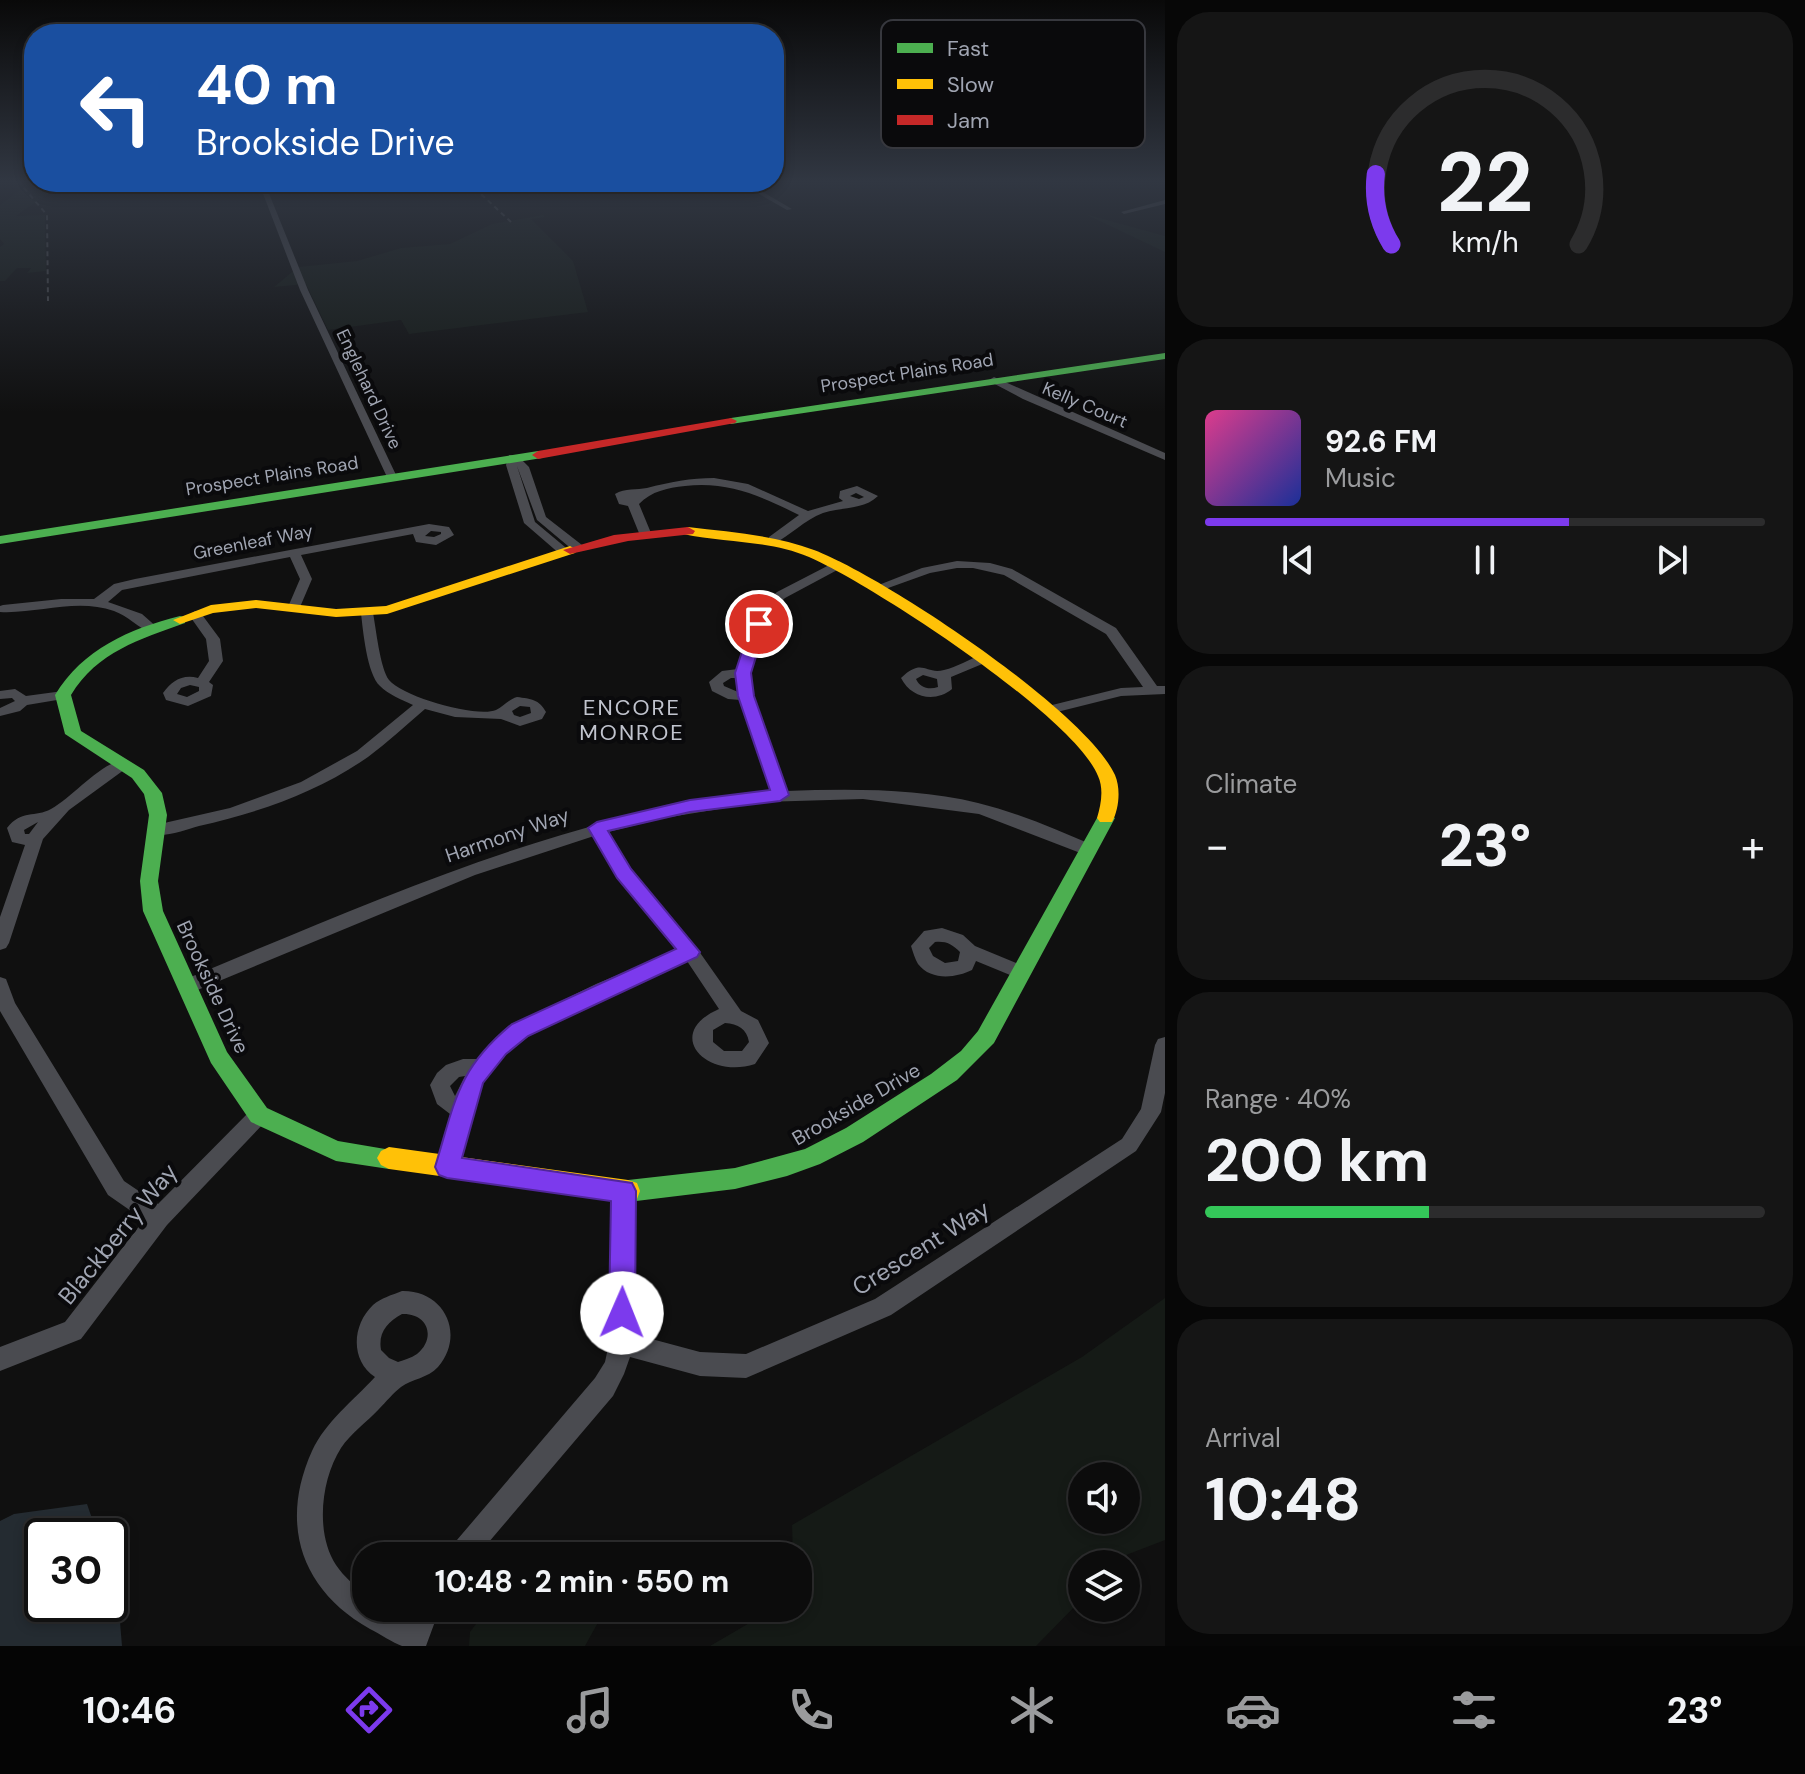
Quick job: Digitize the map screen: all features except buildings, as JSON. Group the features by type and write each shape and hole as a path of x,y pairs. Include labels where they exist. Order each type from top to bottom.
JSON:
{"street":[{"name":"Englehard Drive","path":"291,258 392,477"},
{"name":"Prospect Plains Road","path":"0,540 551,451 565,444 642,431 656,433 1165,356"},
{"name":"Kelly Court","path":"994,380 1165,457"},
{"path":"513,457 511,465 527,518 571,550"},
{"path":"645,533 633,504 623,502 621,494 705,479 731,481 806,514"},
{"path":"773,540 786,526 806,514 856,502"},
{"name":"Greenleaf Way","path":"98,603 118,587 421,529"},
{"name":"Brookside Drive","path":"688,531 773,540 837,565 877,588 982,659 1049,710 1098,760 1107,775 1110,805 1105,823 986,1037 955,1071 837,1145 767,1173 714,1184 624,1191 336,1151 259,1115 219,1057 153,911 149,881 158,815 153,793 147,782 123,764 73,734 67,721 63,695 70,681 89,660 118,642 195,615 238,605 367,613 397,607 571,550 645,533 688,531"},
{"path":"293,552 306,579 294,607"},
{"path":"877,588 938,565 958,563 994,567 1096,620 1111,631 1159,689"},
{"path":"780,795 746,696 743,673 766,609 781,595 837,565"},
{"path":"1,610 98,603 134,613 152,629"},
{"path":"367,613 372,647 383,682 420,706 481,716 505,714"},
{"path":"195,615 213,639 216,661 202,682"},
{"path":"942,676 982,659"},
{"path":"743,673 727,674 716,682 722,692 746,696"},
{"path":"1049,710 1121,692 1159,689"},
{"path":"0,695 15,693 23,697 23,701"},
{"path":"0,712 15,708 23,701 63,695"},
{"path":"157,830 234,813 309,784 355,759 420,706"},
{"path":"0,943 34,841 53,815 123,764"},
{"name":"Harmony Way","path":"188,986 532,846 690,806 780,795 889,794 965,805 1016,819 1089,850"},
{"path":"597,828 624,874 690,952 734,1015"},
{"path":"969,951 1022,973"},
{"path":"447,1167 473,1079 498,1048 520,1030 690,952"},
{"path":"0,984 3,1006 116,1188 159,1218"},
{"name":"Crescent Way","path":"621,1343 700,1364 746,1366 883,1307 1129,1145 1151,1112 1165,1045"},
{"path":"463,1110 446,1102 440,1094 440,1085 452,1070 464,1066 482,1068"},
{"name":"Blackberry Way","path":"0,1359 73,1331 159,1218 259,1115"},
{"path":"472,1542 604,1387 616,1366 621,1343 624,1191"},
{"path":"397,1374 332,1439 311,1487 311,1526 319,1562 336,1587 357,1605 414,1642 421,1622"}],"shaded area":[{"path":"0,258 46,258 46,271 27,273 31,268 17,268 5,281 0,281"},
{"path":"368,258 570,258 588,312 409,334 401,320 328,330 306,284 274,287 298,267"},
{"path":"1165,1298 1165,1540 1139,1550 1068,1550 1068,1613 1036,1646 710,1646 751,1622 812,1622 812,1542 793,1542 792,1525 1082,1357"},
{"path":"87,1504 92,1518 24,1518 24,1622 120,1622 122,1646 0,1646 0,1521 14,1514"},
{"path":"478,1622 598,1622 585,1646 469,1646 470,1632"}],"railway":[{"path":"47,258 48,301"}],"traffic: fast":[{"path":"731,421 1165,356"},
{"path":"0,540 538,455"},
{"path":"180,620 129,638 85,666 63,695 73,734 138,774 153,793 158,815 149,881 153,911 219,1057 259,1115 336,1151 389,1158"},
{"path":"628,1191 735,1178 787,1166 855,1135 949,1074 986,1037 1106,818"}],"traffic: slow":[{"path":"688,531 767,541 813,554 880,591 975,653 1022,688 1092,752 1107,776 1110,797 1106,818"},
{"path":"180,620 211,609 256,604 336,613 387,610 570,550"},
{"path":"389,1158 628,1191"}],"traffic: jam":[{"path":"538,455 731,421"},
{"path":"570,550 628,537 688,531"}],"district":[{"name":"ENCORE MONROE","path":"632,720"}],"route":[{"path":"622,1313 624,1191 447,1167 473,1079 498,1048 520,1030 690,952 624,874 597,828 690,806 780,795 746,696 743,673 759,624"}]}
